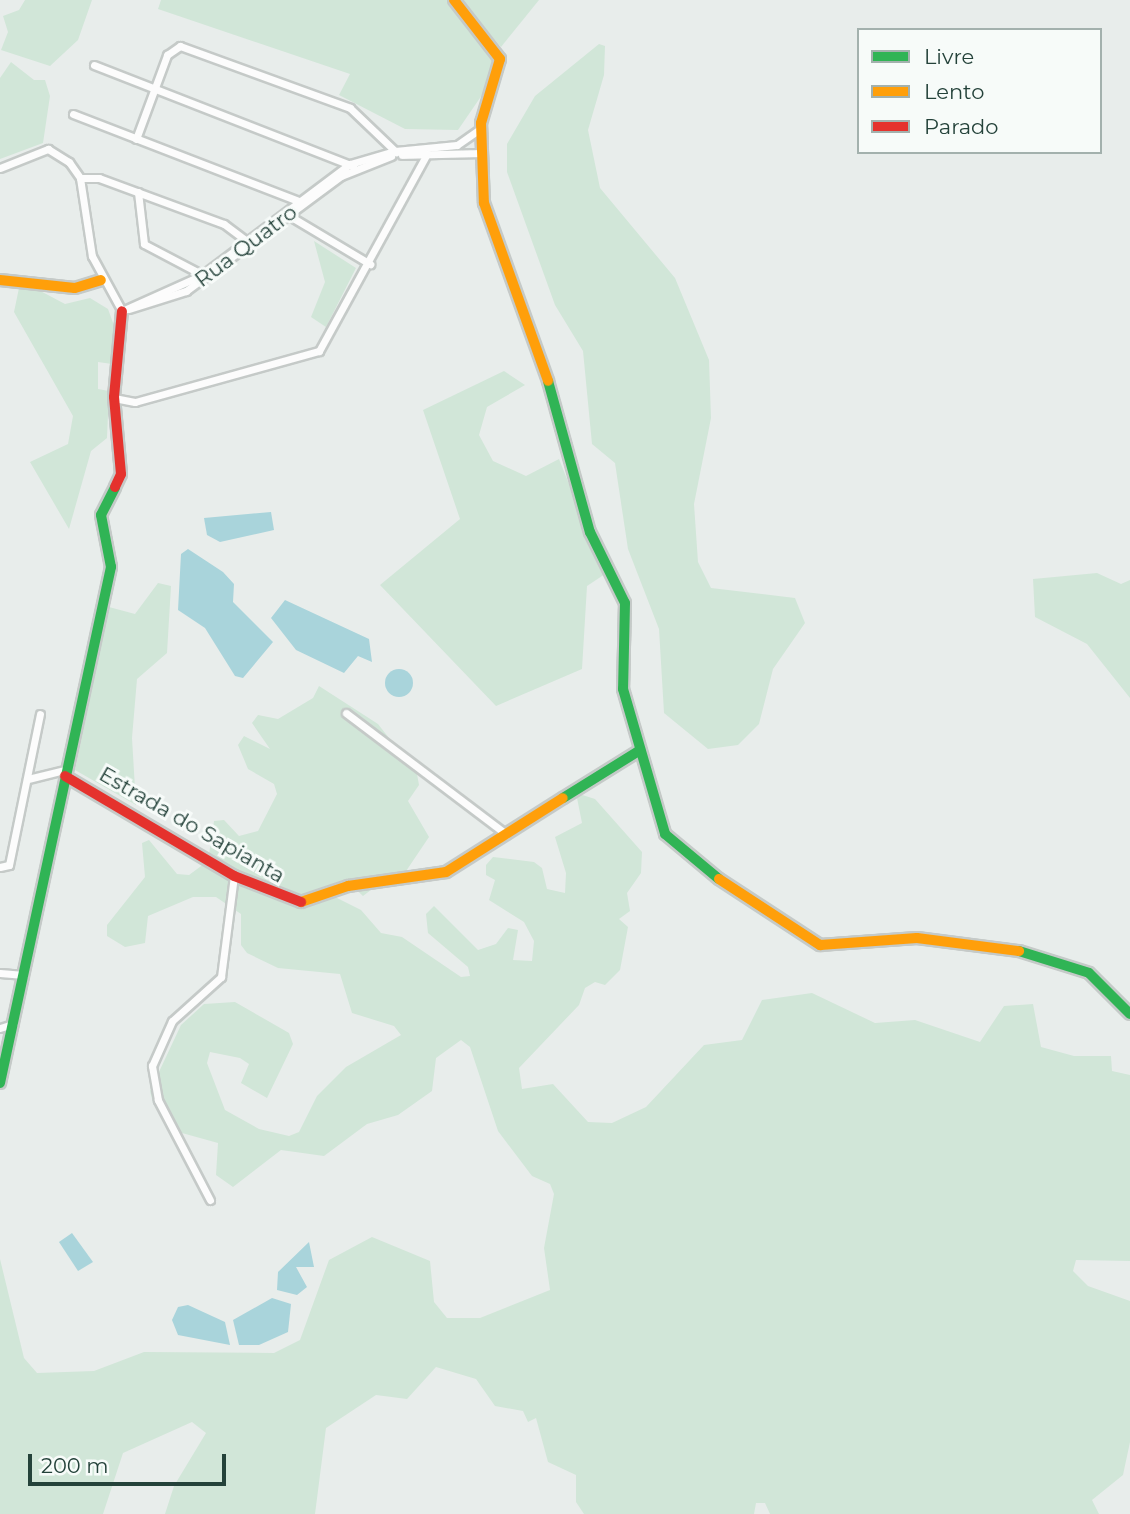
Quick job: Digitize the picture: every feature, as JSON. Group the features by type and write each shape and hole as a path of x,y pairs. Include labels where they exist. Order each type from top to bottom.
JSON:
{"street":[{"path":"454,0 500,60 481,128 479,153 492,237 539,349 590,532 625,603 623,689 660,821 675,847 820,945 917,938 1041,954 1089,973 1130,1014"},
{"path":"136,139 172,48 189,46 350,108 397,153"},
{"path":"94,65 154,91 353,166"},
{"path":"73,114 300,202"},
{"name":"Rua Quatro","path":"122,311 170,298 205,276 300,202 353,166 397,153 457,145 481,128"},
{"path":"0,168 48,149 80,178 138,192 224,224 248,243"},
{"name":"Rua Quatro","path":"397,153 479,153"},
{"path":"114,397 135,402 319,351 370,264 427,154"},
{"path":"80,178 102,280 122,311"},
{"path":"138,192 144,244 205,276"},
{"name":"Rua Quatro","path":"248,243 288,215 300,202"},
{"path":"288,215 370,264"},
{"path":"0,280 75,288 102,280"},
{"name":"Estrada do Sapianta","path":"0,1083 80,701 111,568 101,514 121,474 114,397 122,311"},
{"path":"346,713 506,834"},
{"path":"0,867 9,864 40,714"},
{"name":"Estrada do Sapianta","path":"65,773 234,876 301,902 348,886 434,876 640,750"},
{"path":"28,779 65,773"},
{"path":"210,1200 158,1100 152,1066 172,1021 221,977 234,876"},
{"path":"0,973 23,975"},
{"path":"0,1028 13,1024"}],"green space":[{"path":"25,0 92,0 78,40 50,66 1,50 8,32 3,16 19,10"},
{"path":"161,0 447,0 493,57 495,76 458,130 405,129 339,95 350,74 158,9"},
{"path":"461,0 539,0 501,47"},
{"path":"599,44 605,46 604,75 588,130 600,188 675,278 709,360 711,418 694,504 698,562 711,588 795,598 805,623 773,669 759,724 738,745 708,749 664,713 659,629 628,549 615,463 592,444 583,351 555,305 507,172 507,144 535,96"},
{"path":"11,62 34,80 45,80 50,96 43,143 0,159 0,78"},
{"path":"314,241 356,268 326,327 311,317 325,282"},
{"path":"31,286 65,304 90,298 108,309 116,331 112,364 98,362 98,389 109,391 107,438 91,451 69,529 30,462 68,444 73,416 14,312 19,288"},
{"path":"504,371 525,385 487,407 479,435 493,461 526,476 559,459 605,574 587,586 582,669 496,706 380,585 460,519 423,410"},
{"path":"1097,573 1121,584 1130,580 1130,698 1087,644 1035,617 1033,579"},
{"path":"158,583 171,586 167,653 137,679 132,738 136,805 75,770 109,607 135,614"},
{"path":"319,686 378,724 417,774 419,785 408,801 429,837 400,880 380,883 363,896 348,882 333,896 361,910 381,933 402,937 461,977 470,976 468,967 428,933 426,914 434,906 478,950 496,944 508,928 518,930 513,960 532,961 534,941 524,922 489,900 495,880 486,875 486,865 493,857 534,862 542,868 547,889 565,893 566,873 555,837 582,823 576,793 595,799 642,852 641,873 627,893 630,911 619,919 628,927 620,970 605,985 595,982 585,988 579,1005 519,1068 522,1089 553,1084 588,1122 612,1123 646,1107 704,1045 742,1040 762,1000 812,993 875,1023 915,1020 980,1042 1004,1006 1033,1004 1041,1047 1074,1056 1111,1056 1112,1071 1130,1075 1130,1261 1076,1260 1073,1271 1088,1286 1130,1301 1130,1442 1123,1475 1092,1500 1099,1514 770,1514 765,1503 756,1503 754,1514 584,1514 576,1502 576,1475 548,1462 536,1418 528,1422 523,1411 495,1406 476,1379 436,1367 407,1399 376,1395 326,1428 315,1514 165,1514 174,1486 206,1433 192,1422 123,1453 103,1514 0,1514 0,1259 24,1358 37,1373 94,1371 144,1352 274,1353 300,1340 329,1260 372,1237 430,1261 434,1302 447,1318 480,1318 550,1290 544,1248 554,1194 550,1184 532,1176 498,1131 470,1047 461,1040 436,1058 432,1091 398,1115 367,1124 324,1156 281,1150 233,1187 216,1175 218,1143 182,1133 153,1103 150,1091 181,1025 204,1004 235,1002 289,1033 293,1044 267,1098 241,1083 249,1064 240,1058 210,1052 207,1063 225,1110 259,1129 289,1136 299,1132 317,1096 346,1067 401,1035 394,1026 352,1013 340,974 278,968 247,953 241,945 241,914 216,897 193,897 148,916 145,943 125,947 107,936 107,925 145,877 142,843 149,840 177,874 189,875 208,861 214,821 224,820 239,836 258,831 277,794 274,784 248,769 238,745 244,736 270,749 252,723 258,715 278,719 313,698"}],"water":[{"path":"271,512 274,530 220,542 207,535 204,518"},
{"path":"188,549 223,572 234,584 233,602 273,642 243,678 235,676 205,628 178,610 181,554"},
{"path":"285,600 369,639 372,662 358,656 344,673 296,650 271,618"},
{"path":"399,669 409,673 413,683 409,693 399,697 389,693 385,683 389,673"},
{"path":"72,1233 93,1262 78,1271 59,1242"},
{"path":"309,1242 314,1267 296,1267 307,1287 297,1295 277,1290 278,1272"},
{"path":"272,1298 291,1304 288,1332 259,1345 239,1345 233,1320"},
{"path":"188,1305 225,1322 230,1345 178,1335 172,1320 178,1307"}],"traffic: fast":[{"path":"548,381 590,532 625,603 623,689 665,834 719,879"},
{"path":"0,1083 111,567 101,515 115,487"},
{"path":"563,798 640,750"},
{"path":"1019,951 1089,973 1130,1014"}],"traffic: slow":[{"path":"454,0 500,59 481,123 484,203 548,381"},
{"path":"0,280 75,288 101,280"},
{"path":"301,902 348,886 446,872 563,798"},
{"path":"719,879 820,945 917,938 1019,951"}],"traffic: jam":[{"path":"115,487 121,474 114,397 122,311"},
{"path":"65,776 234,876 301,902"}]}
